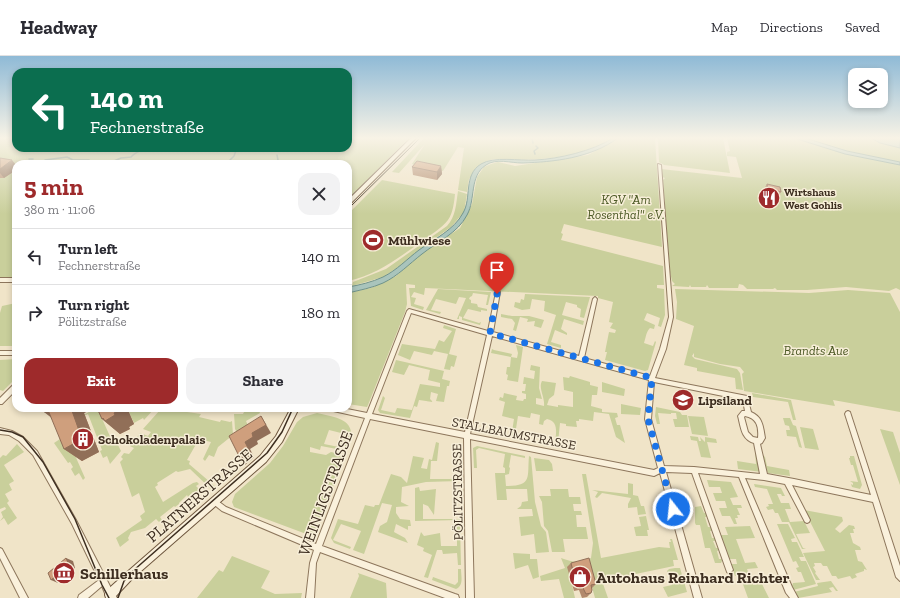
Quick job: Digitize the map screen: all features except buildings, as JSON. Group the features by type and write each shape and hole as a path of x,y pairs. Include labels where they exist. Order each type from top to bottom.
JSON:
{"main road":[{"path":"352,199 388,163"},
{"name":"PLATNERSTRASSE","path":"111,596 129,576 268,454 286,427 292,412"}],"street":[{"path":"659,165 671,317 652,378 648,419 698,598"},
{"path":"0,280 12,280"},
{"name":"PÖLITZSTRASSE","path":"470,598 467,436 498,292"},
{"path":"581,358 595,300"},
{"name":"WEINLIGSTRASSE","path":"310,598 313,563 318,548 409,311 490,333"},
{"path":"490,333 652,378 745,398 749,414"},
{"path":"0,353 12,353"},
{"path":"0,402 12,390"},
{"name":"STALLBAUMSTRASSE","path":"349,412 654,473 662,469 694,470 741,475 787,481 874,499"},
{"path":"744,413 749,414 756,417 758,420 762,438 760,441 756,441 746,436 741,416 744,413"},
{"path":"848,414 900,577"},
{"path":"0,431 19,437 35,453 74,522 102,582 111,596"},
{"path":"756,441 764,478"},
{"path":"694,470 729,570"},
{"path":"741,475 789,590 794,598"},
{"path":"787,481 807,520"},
{"path":"214,502 224,510 318,548 455,598"},
{"path":"0,551 24,598"},
{"path":"82,598 102,582"}],"green space":[{"path":"0,163 12,163 12,278 0,278"},
{"path":"352,163 384,163 352,195"},
{"path":"400,163 408,163 399,173 392,172"},
{"path":"412,163 448,163 443,171"},
{"path":"462,163 485,163 469,179 467,192 458,190"},
{"name":"KGV \"Am Rosenthal\" e.V.","path":"493,163 503,163 515,166 533,163 657,163 662,247 564,224 561,233 563,234 561,240 663,266 664,285 657,285 657,288 664,289 665,315 661,327 658,326 660,318 647,313 644,320 655,325 654,329 650,328 648,331 644,343 653,346 655,341 656,342 648,370 645,371 605,360 609,332 615,333 616,330 610,328 613,323 609,322 613,302 598,298 598,296 425,288 424,295 414,292 411,297 416,298 414,304 424,307 423,310 411,306 409,288 415,288 415,285 406,284 407,304 405,312 368,405 367,407 352,405 352,292 371,288 396,276 421,254 460,228 472,204 477,177 484,167"},
{"path":"661,163 728,163 730,173 664,165"},
{"path":"738,163 891,163 900,165 900,290 896,288 889,291 846,287 807,290 777,290 775,288 747,289 743,285 739,284 738,288 709,288 707,285 706,287 691,287 690,285 689,287 672,286 675,284 672,281 670,272 663,180 665,178 662,177 661,169 742,178"},
{"path":"382,180 455,194 450,217 435,232 378,270 352,280 352,210"},
{"path":"458,191 467,194 464,212 451,227 400,266 383,277 352,286 353,282 386,269 447,226 454,214"},
{"path":"438,289 491,292 488,305 486,305 488,295 473,293 469,299 471,300 471,303 477,304 478,307 487,309 487,311 481,310 481,312 468,309 463,318 479,323 481,322 480,325 462,320 462,317 459,316 459,319 457,319 466,298 459,297 456,304 436,299 431,310 441,312 440,314 426,310"},
{"name":"Brandts Aue","path":"675,289 809,293 848,290 890,293 900,312 900,412 833,400 835,406 744,391 742,374 744,372 740,367 720,364 694,357 694,353 692,356 695,359 737,369 740,373 743,390 736,389 735,378 697,371 697,368 684,365 694,326 676,319 677,302"},
{"path":"525,294 590,297 584,318 580,317 581,309 577,307 577,305 566,302 562,315 584,321 583,325 564,319 561,329 567,333 567,335 555,330 551,342 561,345 561,348 547,344 556,315 544,311 545,301 532,299 530,309 522,310 514,307 515,302 520,303 521,299 524,300"},
{"path":"12,304 12,346 0,346 0,313 2,306"},
{"path":"501,314 512,316 529,316 544,320 541,328 534,326 535,321 527,322 528,319 520,317 516,331 513,330 515,323 512,319 501,317"},
{"path":"444,325 456,329 449,354 457,356 454,367 451,366 450,370 444,369 448,354 434,351 432,355 414,351 410,360 398,355 402,344 435,349 439,340 444,342 452,331 443,328"},
{"path":"516,345 523,347 518,382 507,380 507,367 510,367 511,357 517,358 518,353"},
{"path":"492,349 512,354 511,357 491,353"},
{"path":"12,359 12,382 3,391 0,390 0,360"},
{"path":"396,360 444,371 442,379 450,381 449,386 447,386 444,402 436,401 438,394 431,392 430,399 433,402 419,400 417,407 414,406 410,418 380,413 378,410 383,396 385,398 381,410 395,413 397,408 412,410 420,384 440,387 440,383 428,380 430,370 409,365 404,375 392,372"},
{"path":"531,365 540,367 539,388 542,399 536,398 536,404 544,406 541,387 542,381 556,383 554,395 549,399 547,405 558,407 558,405 573,407 573,392 564,390 563,377 569,378 570,376 590,382 590,385 598,387 597,395 592,395 591,406 602,409 602,412 617,413 618,417 615,418 617,425 620,425 625,443 616,437 609,414 594,412 593,421 579,419 579,421 576,421 577,427 566,426 566,424 560,423 558,443 555,443 556,428 551,420 547,419 544,421 543,425 539,424 540,415 531,413 530,418 518,416 515,435 528,438 528,441 511,438 514,419 502,416 505,402 499,400 500,397 503,398 504,393 517,396 516,400 523,401 526,399 526,394 522,393 522,391 525,391 526,384 523,384 524,377 534,379 535,371 530,370"},
{"path":"602,382 625,389 624,396 602,392"},
{"path":"752,393 791,400 796,420 793,420 788,402 753,397"},
{"path":"621,404 641,408 640,415 621,414"},
{"path":"656,407 680,412 682,415 687,415 689,427 675,427 673,419 677,419 676,413 658,413 660,424 657,424 655,416"},
{"path":"89,412 99,412 113,443 116,441 121,451 110,464 107,456 103,458 100,451 102,450 88,414 82,416"},
{"path":"129,412 151,412 144,420 143,418 134,423"},
{"path":"158,412 187,412 201,414 199,417 220,422 221,420 232,421 233,435 218,447 214,457 209,455 205,461 203,459 211,442 199,439 187,460 190,461 189,464 217,488 213,491 190,469 178,472 176,471 157,483 158,485 155,487 163,502 193,483 197,482 199,484 196,486 201,491 197,494 193,492 188,497 187,495 179,504 160,517 162,520 159,522 156,519 145,528 131,532 128,538 129,540 120,547 116,538 142,520 140,516 145,512 139,493 132,497 120,462 123,459 121,457 124,453 129,454 134,448 130,446 132,443 136,445 141,439 137,437 140,433 148,436 151,432 143,429"},
{"path":"244,412 260,413 246,421 249,428 238,434 235,429 234,414 243,414"},
{"path":"317,413 340,419 345,422 349,426 351,439 348,449 344,448 345,445 341,444 345,434 329,430 324,444 339,447 337,449 321,446 320,450 310,447 310,452 326,455 331,452 345,455 316,533 309,535 234,507 232,502 235,494 270,463 283,446 297,422 303,417"},
{"path":"688,416 704,417 708,436 692,434"},
{"path":"783,418 790,418 793,425 796,426 802,448 799,447 796,437 787,436 786,430 790,430 789,426 785,425"},
{"path":"800,427 813,429 819,450 805,448"},
{"path":"880,429 893,432 900,453 900,485"},
{"path":"66,435 85,478 83,480 79,473 75,476 71,469 73,467 70,462 68,463 54,443"},
{"path":"690,436 698,437 699,441 701,441 700,437 705,442 705,437 716,439 717,443 707,442 711,458 701,457 697,441 691,440"},
{"path":"436,442 439,443 437,461 431,461 430,479 459,479 459,481 426,482 402,487 401,502 409,506 396,507 396,513 400,519 410,520 411,526 408,526 408,530 396,524 394,532 405,538 408,543 378,532 380,526 387,522 392,505 382,503 364,554 353,550 361,531 341,524 333,540 351,547 350,549 334,543 331,538 338,519 358,524 365,505 374,507 375,505 379,505 391,474 401,477 407,483 413,456 424,458 421,468 427,469 429,459 432,460"},
{"path":"17,444 24,452 4,465 14,481 9,484 12,490 5,494 9,501 7,503 17,518 8,525 4,518 0,521 3,517 1,512 6,509 5,507 0,509 0,458 3,455 6,456"},
{"path":"477,446 525,456 525,458 511,455 509,474 505,475 506,486 515,486 525,482 528,475 529,456 531,457 535,502 541,526 546,532 549,552 536,553 534,534 521,536 519,517 533,516 532,509 517,509 521,506 522,502 528,501 527,489 506,489 507,500 497,500 495,473 505,473 505,468 503,467 505,454 479,448 476,450 477,468 474,468 473,448"},
{"path":"755,451 762,472 738,469 737,461 756,464"},
{"path":"761,453 765,457 767,466 789,470 790,476 768,473"},
{"path":"850,456 854,456 862,485 860,489 852,487 851,484 853,485 853,483 850,481 858,482 853,465 851,465 849,458"},
{"path":"534,458 549,460 552,464 553,471 536,471"},
{"path":"582,474 586,474 601,558 659,547 670,548 669,542 671,542 670,539 672,539 678,560 673,560 674,566 602,581 608,598 595,598 585,562 568,567 575,598 564,598 559,579 541,581 540,576 565,568 561,558 576,562 591,558 593,543"},
{"path":"707,480 731,482 738,497 730,498 733,505 741,505 742,508 737,508 740,515 737,515 738,518 735,518 737,524 734,524 730,516 722,516 719,508 727,508 725,501 716,501 713,493 722,493 720,487 709,487"},
{"path":"628,483 633,484 633,495 638,496 641,506 644,506 646,514 638,515 637,507 628,508 631,498 602,493 597,498 595,497 598,492 592,490 628,494"},
{"path":"754,484 781,488 785,496 777,494 781,503 789,503 791,509 785,509 790,522 804,521 810,533 796,534 803,548 806,549 802,549 789,522 782,522 778,513 775,513 773,509 768,510 766,507 769,506 768,504 773,504 767,489 755,487"},
{"path":"419,487 420,491 436,489 434,515 428,506 423,504 423,519 460,520 415,521 415,488"},
{"path":"550,489 568,489 569,497 580,497 581,504 573,504 574,511 581,511 582,515 576,515 577,527 586,527 588,539 563,539 565,552 552,552 548,531 544,526 542,502 539,496 551,496"},
{"path":"701,506 704,513 706,513 708,517 705,517 708,527 711,527 713,531 710,531 712,538 715,538 716,541 713,541 716,548 719,548 717,551 719,559 723,559 721,563 715,563 710,548 705,548 700,525 696,525 695,523 695,507"},
{"path":"804,510 842,517 843,521 835,529 840,533 849,525 854,526 854,533 850,533 853,543 860,547 861,550 855,550 858,561 862,562 867,570 864,569 864,571 855,574 857,577 852,579 850,576 838,579 836,576 832,576 827,566 823,566 821,563 814,563 815,566 813,567 816,572 815,573 820,580 816,580 803,553 825,551"},
{"path":"646,516 649,530 647,530 648,536 636,536 634,527 641,526 639,517"},
{"path":"777,524 788,524 795,538 791,539 792,542 797,542 804,557 799,557 801,561 806,561 816,584 793,590 793,583 805,582 801,572 798,572 796,568 799,567 796,561 793,562"},
{"path":"457,525 460,525 461,565 458,565 457,553 443,554 442,550 437,550 428,578 424,577 432,555 423,551 424,548 417,545 421,532 424,536 440,533 441,546 457,546"},
{"path":"750,526 755,538 736,539 745,563 755,562 758,568 747,569 753,585 762,584 769,598 748,598 740,576 735,576 731,564 737,564 736,559 729,559 720,535 728,535 725,527"},
{"path":"513,553 530,554 530,559 537,559 539,577 533,579 528,565 515,569"},
{"path":"232,556 270,571 261,588 275,594 302,593 301,598 197,598 219,570 223,572"},
{"path":"680,568 687,592 668,597 663,587 672,585 667,571"},
{"path":"458,569 461,569 462,580 459,588 456,589 432,580 433,577 455,585 458,582"},
{"path":"358,573 386,583 387,598 350,598 359,576"},
{"path":"831,581 838,591 836,591 833,587 829,588 832,592 798,598 794,592 818,586 817,583"}],"water":[{"path":"489,163 477,175 470,209 463,221 453,232 399,273 383,283 352,292 352,286 383,277 449,229 459,219 466,207 472,174 481,164"}],"tram line":[{"path":"352,205 394,163"},
{"path":"118,598 124,581 134,570 267,453 282,432 291,412"},
{"path":"0,430 12,432 23,437 43,462 75,519 102,585 109,598"}],"place":[{"name":"Wirtshaus West Gohlis","path":"769,198"},
{"name":"Mühlwiese","path":"373,240"},
{"name":"Lipsiland","path":"683,400"},
{"name":"Schokoladenpalais","path":"83,439"},
{"name":"Schillerhaus","path":"64,573"},
{"name":"Autohaus Reinhard Richter","path":"580,577"}],"route":[{"path":"497,294 490,333 652,378 648,419 673,509"}]}
